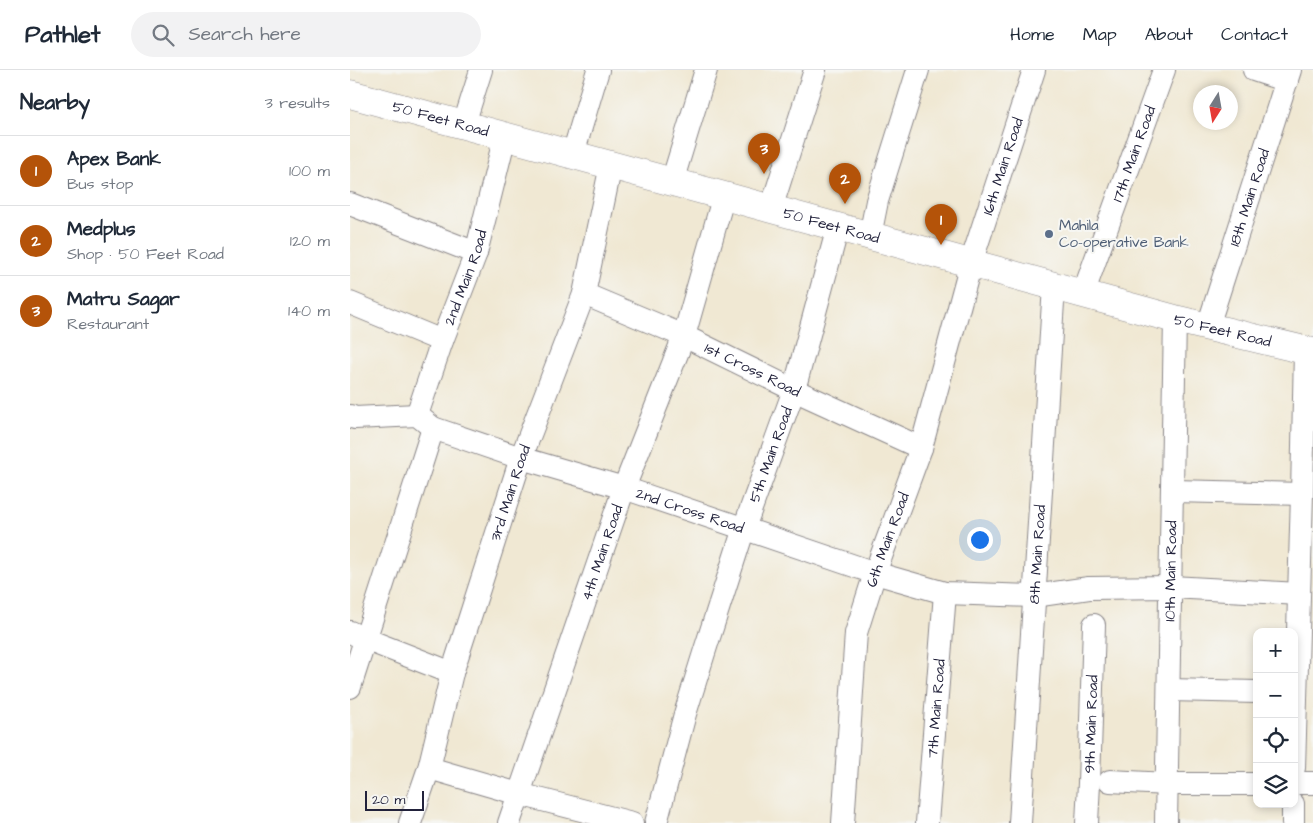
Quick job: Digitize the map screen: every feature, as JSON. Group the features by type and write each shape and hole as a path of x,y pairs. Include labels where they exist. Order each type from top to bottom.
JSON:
{"main road":[{"name":"50 Feet Road","path":"350,94 1175,319 1309,351"}],"street":[{"path":"464,124 481,70"},
{"path":"573,154 598,70"},
{"path":"672,182 706,70"},
{"path":"771,209 815,70"},
{"path":"870,236 877,201 918,70"},
{"name":"16th Main Road","path":"970,263 1034,70"},
{"name":"17th Main Road","path":"1083,294 1164,70"},
{"path":"1254,70 1289,75"},
{"name":"18th Main Road","path":"1208,326 1289,75"},
{"name":"2nd Main Road","path":"350,687 358,635 425,422 442,341 476,253 505,136"},
{"name":"3rd Main Road","path":"410,823 429,768 452,672 521,458 584,294 611,165"},
{"name":"4th Main Road","path":"509,823 624,488 684,336 724,196"},
{"path":"350,204 476,253"},
{"name":"5th Main Road","path":"656,823 685,714 744,528 794,390 838,227"},
{"name":"6th Main Road","path":"844,823 856,633 875,573 921,448 970,263"},
{"name":"8th Main Road","path":"1020,823 1054,286"},
{"name":"1st Cross Road","path":"584,294 684,336 794,390 921,448"},
{"path":"350,303 442,341"},
{"name":"10th Main Road","path":"1166,823 1175,319"},
{"path":"1296,673 1309,351"},
{"name":"2nd Cross Road","path":"352,418 425,422 521,458 624,488 875,573 945,593 1034,596"},
{"path":"1173,491 1302,494"},
{"path":"1034,596 1089,588 1171,587 1299,594"},
{"name":"7th Main Road","path":"927,823 945,593"},
{"name":"9th Main Road","path":"1087,823 1094,625"},
{"path":"358,635 452,672"},
{"path":"1169,690 1253,692"},
{"path":"1294,763 1295,718"},
{"path":"429,768 519,794 632,823"},
{"path":"1110,781 1167,784 1253,784"},
{"path":"1298,783 1313,784"},
{"path":"1293,808 1293,823"}],"place":[{"name":"Matru Sagar","path":"764,174"},
{"name":"Medplus","path":"845,204"},
{"name":"Mahila Co-operative Bank","path":"1049,234"},
{"name":"Apex Bank","path":"941,245"}]}
